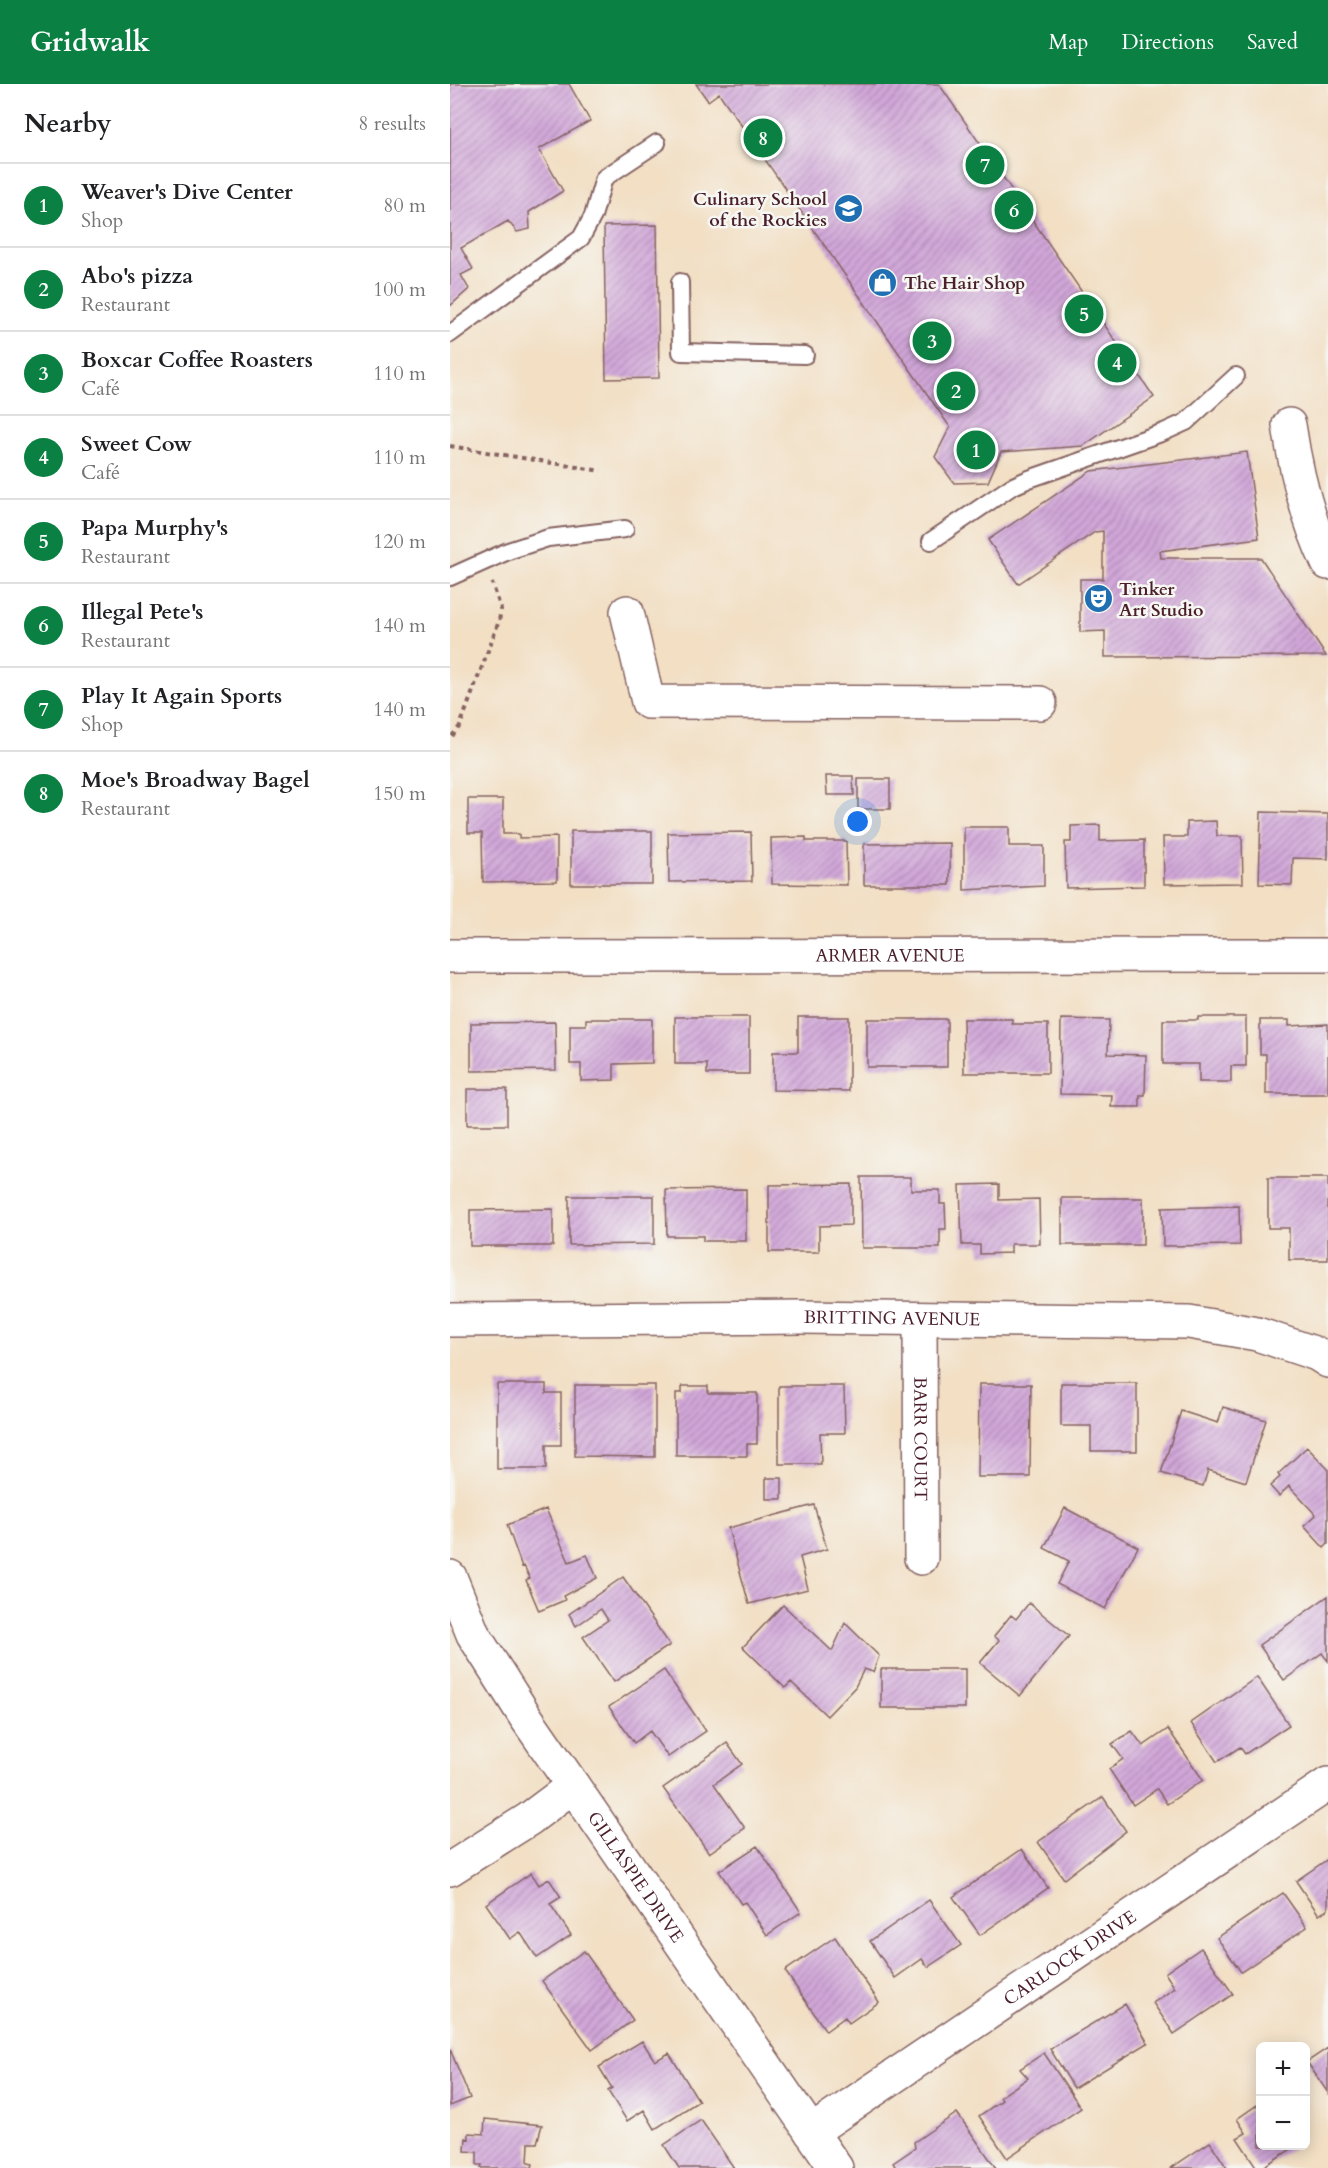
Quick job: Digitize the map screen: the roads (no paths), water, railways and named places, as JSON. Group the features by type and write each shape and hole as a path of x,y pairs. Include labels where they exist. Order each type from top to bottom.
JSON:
{"street":[{"path":"1289,425 1294,466 1314,534 1328,563"},
{"path":"627,612 648,702 1040,703"},
{"name":"ARMER AVENUE","path":"450,956 1328,955"},
{"name":"BRITTING AVENUE","path":"450,1320 790,1317 1190,1322 1257,1334 1317,1354 1328,1361"},
{"name":"BARR COURT","path":"921,1320 921,1558"},
{"name":"GILLASPIE DRIVE","path":"450,1577 473,1634 573,1786 836,2168"},
{"name":"CARLOCK DRIVE","path":"811,2132 1119,1927 1328,1784"},
{"path":"450,1869 530,1818 573,1786"}],"lane":[{"path":"450,334 581,238 593,216 604,178 657,143"},
{"path":"680,282 681,352 805,355"},
{"path":"931,541 1011,487 1029,478 1164,432 1186,422 1236,376"},
{"path":"450,577 548,538 625,529"}],"place":[{"name":"Moe's Broadway Bagel","path":"763,138"},
{"name":"Play It Again Sports","path":"985,165"},
{"name":"Culinary School of the Rockies","path":"848,209"},
{"name":"Illegal Pete's","path":"1014,210"},
{"name":"The Hair Shop","path":"883,283"},
{"name":"Papa Murphy's","path":"1084,314"},
{"name":"Boxcar Coffee Roasters","path":"932,341"},
{"name":"Sweet Cow","path":"1117,363"},
{"name":"Abo's pizza","path":"956,391"},
{"name":"Weaver's Dive Center","path":"976,450"},
{"name":"Tinker Art Studio","path":"1098,599"}]}
